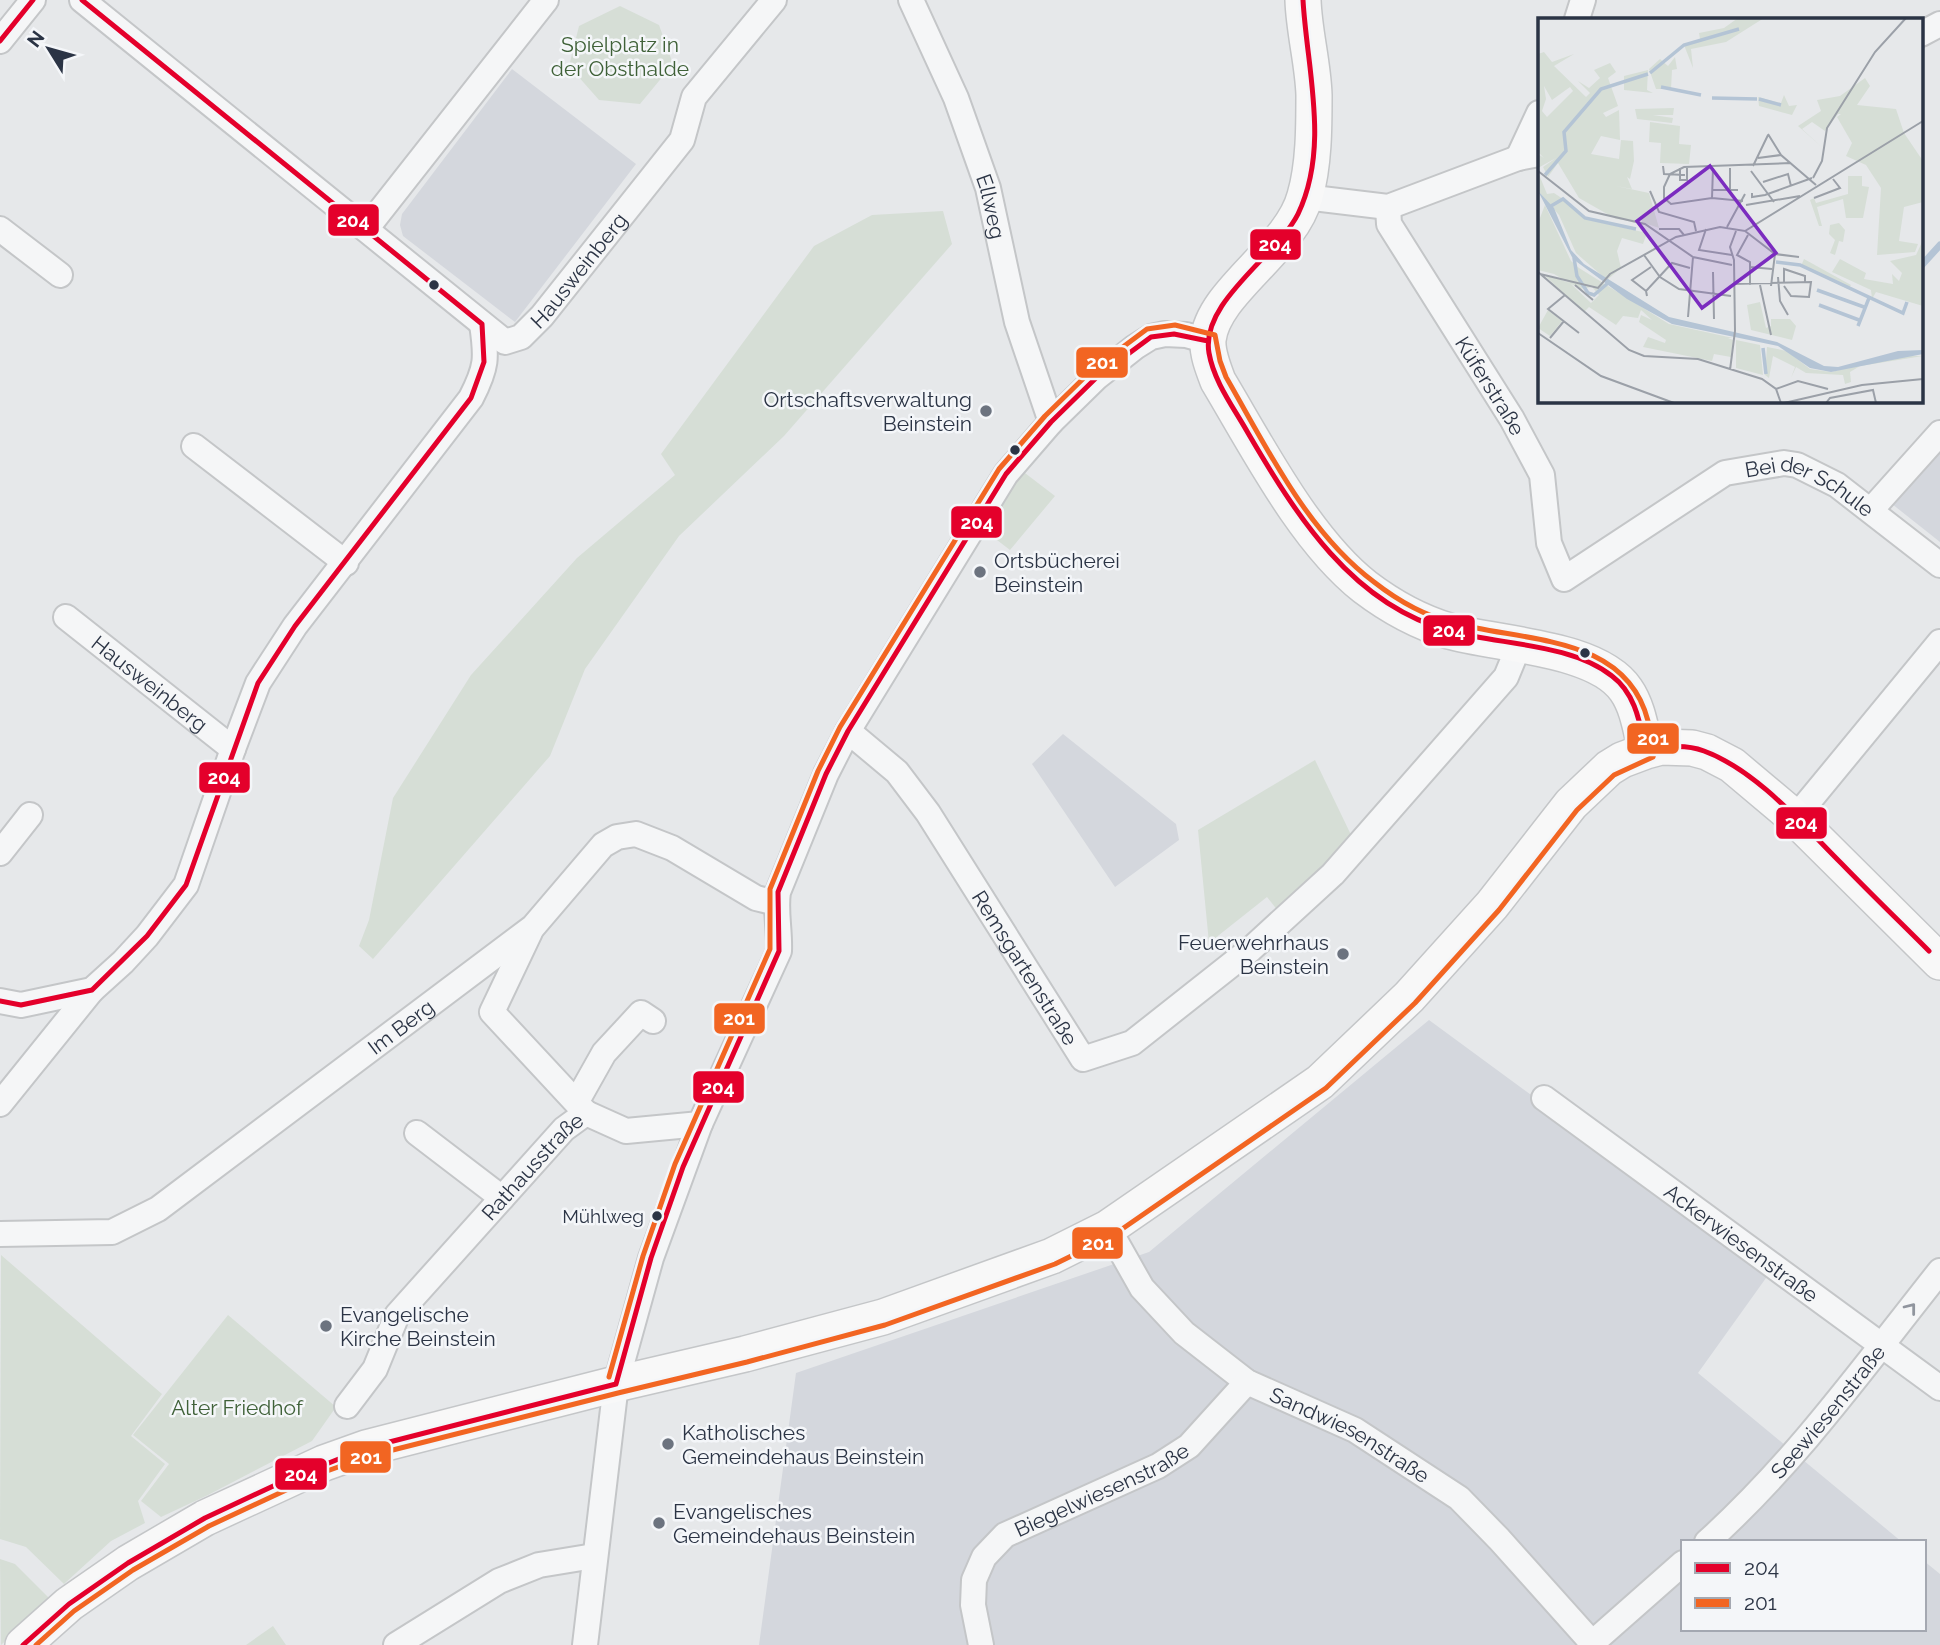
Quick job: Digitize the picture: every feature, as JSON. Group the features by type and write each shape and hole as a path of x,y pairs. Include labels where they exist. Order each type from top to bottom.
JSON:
{"street":[{"path":"0,41 33,0"},
{"path":"82,0 482,324"},
{"path":"366,229 545,0"},
{"name":"Hausweinberg","path":"482,324 505,342 521,337 542,316 682,140 694,97 774,0"},
{"name":"Ellweg","path":"911,0 956,98 988,188 1017,322 1051,422"},
{"path":"1303,0 1314,94 1311,165 1305,197 1299,214 1289,229 1213,322 1208,341 1211,363 1218,381 1295,509 1364,586 1400,610 1450,631 1562,654 1602,667 1627,691 1635,709 1646,751"},
{"path":"1577,18 1583,0"},
{"path":"1923,33 1940,24"},
{"path":"1305,197 1388,206 1529,156 1538,117"},
{"name":"Küferstraße","path":"1388,206 1389,224 1512,419 1542,475 1549,542 1564,579"},
{"path":"0,229 60,275"},
{"name":"Hausweinberg","path":"0,1104 92,990 131,954 186,885 258,684 295,626 471,398 484,373 486,350 482,324"},
{"path":"585,1645 617,1384 651,1258 700,1124 779,951 780,933 776,903 778,892 826,774 848,731 1006,474 1051,422 1097,377 1151,337 1174,334 1208,341"},
{"path":"1871,510 1940,433"},
{"path":"194,446 346,563"},
{"name":"Bei der Schule","path":"1564,579 1725,473 1784,463 1797,465 1837,485 1940,565"},
{"name":"Hausweinberg","path":"66,617 233,749"},
{"path":"1795,818 1940,642"},
{"name":"Remsgartenstraße","path":"848,731 897,772 928,813 1083,1059 1132,1043 1251,949 1333,874 1506,677 1513,660 1513,645"},
{"path":"23,1645 69,1604 128,1563 205,1518 284,1481 366,1448 734,1357 883,1317 1052,1256 1108,1228 1320,1082 1409,997 1492,905 1570,804 1609,768 1646,751 1676,746 1707,752 1732,765 1795,818 1936,951"},
{"path":"0,853 30,815"},
{"name":"Im Berg","path":"0,1234 112,1232 158,1209 533,927 603,845 617,836 636,834 672,848 756,898 776,903"},
{"path":"533,927 492,1012 581,1107"},
{"path":"0,1002 21,1005 92,990"},
{"name":"Rathausstraße","path":"346,1406 375,1368 397,1315 581,1107 604,1053 641,1013 653,1021"},
{"name":"Ackerwiesenstraße","path":"1544,1098 1940,1388"},
{"name":"Rathausstraße","path":"581,1107 626,1131 700,1124"},
{"path":"417,1133 502,1198"},
{"name":"Sandwiesenstraße","path":"1108,1228 1142,1288 1184,1333 1247,1382 1355,1430 1459,1498 1500,1539 1592,1644"},
{"name":"Seewiesenstraße","path":"1709,1540 1743,1509 1815,1430 1940,1271"},
{"name":"Biegelwiesenstraße","path":"981,1645 973,1605 974,1580 984,1557 1005,1535 1158,1466 1189,1446 1247,1382"},
{"path":"397,1645 499,1581 539,1565 594,1556"},
{"path":"1592,1644 1681,1565"}],"shaded area":[{"path":"512,69 636,164 515,322 403,236 400,225 402,214"},
{"path":"1940,441 1940,542 1887,500"},
{"path":"1063,734 1176,824 1179,840 1115,887 1032,764"},
{"path":"1429,1020 1771,1271 1698,1373 1900,1540 1681,1540 1681,1631 1926,1631 1926,1563 1940,1574 1940,1645 759,1645 796,1373 1149,1252"}],"green space":[{"name":"Spielplatz in der Obsthalde","path":"620,6 659,25 673,64 640,104 599,100 569,66 579,26"},
{"path":"943,211 952,244 784,436 679,536 585,669 550,756 373,959 359,946 369,920 393,798 471,675 577,558 675,475 661,454 814,246 872,215"},
{"path":"1021,470 1055,496 1010,550 984,530"},
{"path":"1315,760 1353,839 1278,911 1267,897 1209,943 1198,830"},
{"path":"1,1255 162,1394 131,1436 165,1464 138,1501 145,1523 111,1541 64,1584 26,1547 0,1539"},
{"name":"Alter Friedhof","path":"228,1315 336,1407 312,1441 161,1517 141,1501 169,1464 133,1435"},
{"path":"0,1559 15,1564 50,1599 1,1645"},
{"path":"273,1626 286,1645 246,1645"}],"waterway":[{"path":"1923,264 1940,245"}],"transit line":[{"name":"204","path":"0,41 33,0"},
{"name":"204","path":"0,1001 21,1005 92,990 147,936 186,885 258,683 295,626 471,398 484,362 482,324 82,0"},
{"name":"204","path":"1303,0 1315,135 1308,188 1298,214 1288,230 1242,280 1216,316 1209,334 1209,353 1220,384 1286,495 1330,553 1356,579 1384,601 1415,618 1450,631 1534,646 1595,665 1612,676 1627,692 1636,710 1646,751"},
{"name":"201","path":"36,1645 74,1611 133,1570 209,1526 327,1471 369,1456 885,1325 1055,1264 1112,1236 1326,1088 1415,1003 1499,910 1577,810 1614,775 1653,757 1652,735 1636,693 1618,672 1595,657 1569,646 1443,620 1412,607 1383,589 1350,562 1328,539 1290,487 1226,377 1215,335 1175,325 1147,329 1092,370 1045,416 999,469 840,727 818,771 770,889 770,949 675,1164 643,1256 609,1377"},
{"name":"204","path":"616,1384 651,1258 683,1167 779,951 778,892 826,774 848,731 1006,474 1051,422 1097,377 1151,337 1174,334 1208,341"},
{"name":"204","path":"1646,751 1690,747 1704,751 1742,771 1795,816 1929,951"},
{"name":"204","path":"23,1645 69,1604 128,1563 205,1518 284,1481 366,1448 616,1384"}],"place":[{"name":"Ortschaftsverwaltung Beinstein","path":"986,411"},
{"name":"Ortsbücherei Beinstein","path":"980,572"},
{"name":"Feuerwehrhaus Beinstein","path":"1343,954"},
{"name":"Mühlweg","path":"657,1216"},
{"name":"Evangelische Kirche Beinstein","path":"326,1326"},
{"name":"Katholisches Gemeindehaus Beinstein","path":"668,1444"},
{"name":"Evangelisches Gemeindehaus Beinstein","path":"659,1523"}]}
